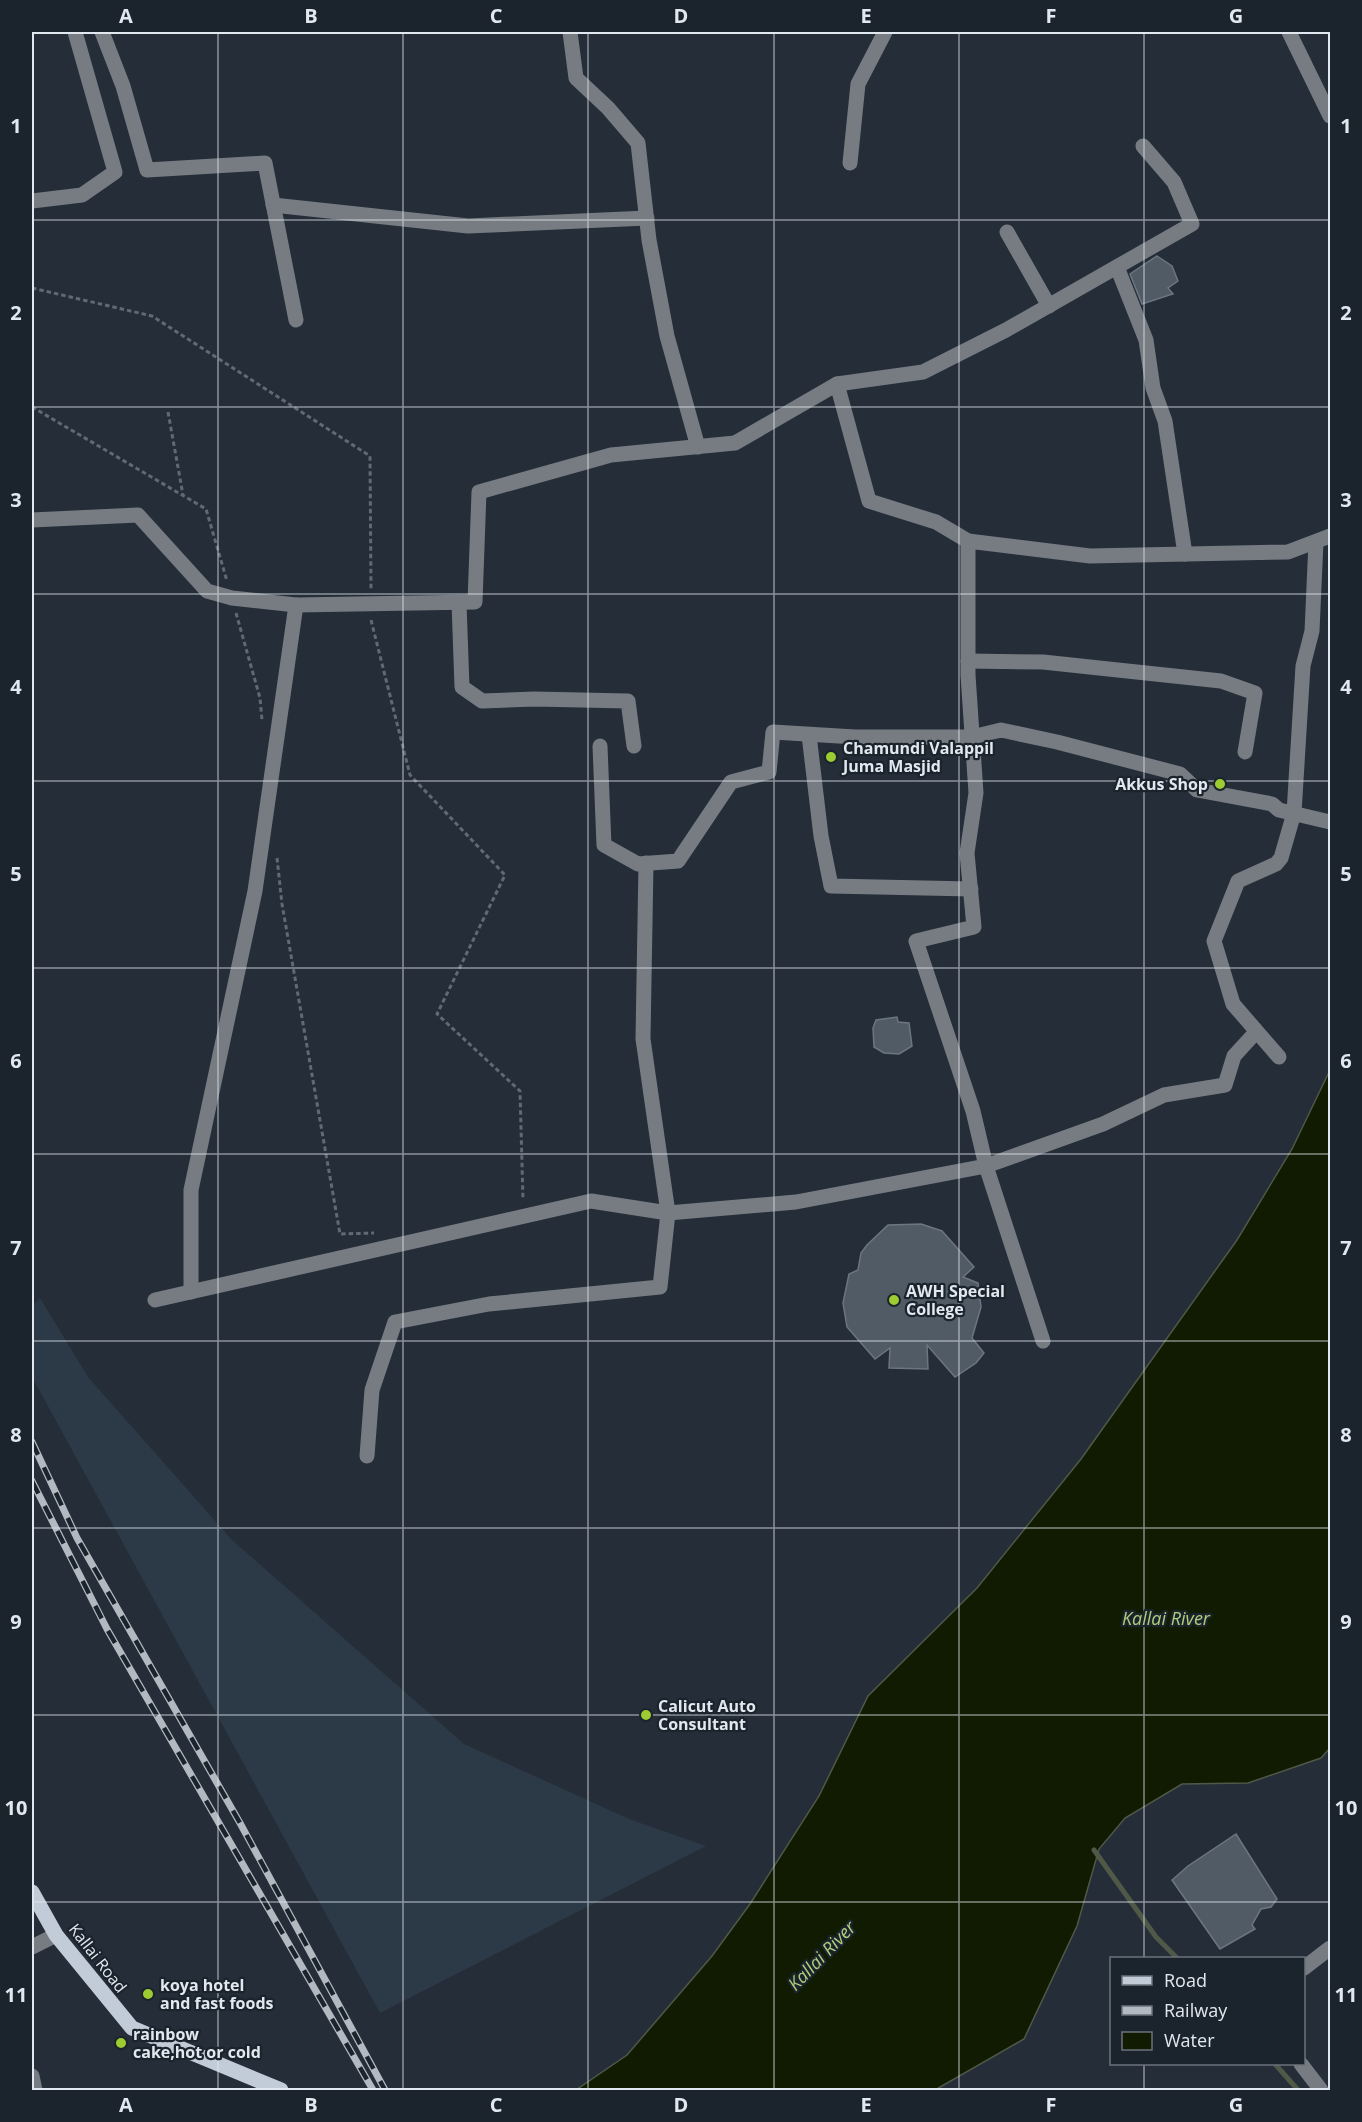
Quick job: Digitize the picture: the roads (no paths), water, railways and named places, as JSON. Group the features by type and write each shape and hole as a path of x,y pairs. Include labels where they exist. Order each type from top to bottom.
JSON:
{"main road":[{"name":"Kallai Road","path":"32,1892 56,1935 132,2028 281,2091"}],"street":[{"path":"32,201 82,195 116,172 75,32"},
{"path":"102,32 123,86 147,170 265,163 296,320"},
{"path":"570,32 576,78 608,108 638,143 647,218 667,336 698,447"},
{"path":"850,163 858,84 885,32"},
{"path":"1289,32 1330,116"},
{"path":"32,520 138,515 207,591 232,598 296,605 475,602 479,492 611,455 735,443 837,384 923,372 1049,306 1192,224 1174,182 1143,146"},
{"path":"273,205 468,226 647,218"},
{"path":"1007,232 1049,306"},
{"path":"1117,267 1146,340 1153,388 1165,421 1185,554"},
{"path":"837,384 869,501 936,522 968,541 1089,556 1288,552 1330,536"},
{"path":"968,541 968,661 976,793 967,853 974,927 916,941 973,1111 986,1166 1043,1341"},
{"path":"1280,1057 1233,1004 1214,941 1238,881 1276,864 1281,858 1294,813 1303,666 1312,631 1316,542"},
{"path":"459,603 462,687 482,701 534,699 628,701 634,746"},
{"path":"191,1292 191,1191 255,891 296,605"},
{"path":"968,661 1042,662 1221,681 1255,693 1245,752"},
{"path":"600,746 604,845 638,864 678,861 731,782 769,772 773,732 809,735 972,737 1001,730 1180,774 1197,790 1272,804 1279,810 1330,822"},
{"path":"809,735 821,836 831,886 970,889"},
{"path":"367,1456 372,1389 395,1322 489,1304 660,1287 668,1213 642,1039 646,863"},
{"path":"155,1300 591,1201 668,1213 796,1202 986,1166 1103,1124 1164,1095 1225,1085 1234,1056 1256,1032"},
{"path":"32,1947 56,1935"},
{"path":"1305,1967 1330,1948"},
{"path":"1302,2065 1321,2091"},
{"path":"32,2076 35,2091"}],"water":[{"name":"Kallai River","path":"1330,1070 1330,1748 1321,1758 1248,1783 1182,1784 1125,1818 1099,1849 1077,1926 1024,2039 935,2090 576,2090 627,2055 712,1956 750,1904 819,1796 868,1696 977,1588 1081,1459 1237,1240 1292,1149"}],"waterway":[{"path":"1094,1850 1156,1937 1176,1957"},
{"path":"1276,2065 1298,2090"}],"railway":[{"path":"32,1442 77,1538 240,1823 385,2090"},
{"path":"32,1481 107,1629 373,2090"}],"place":[{"name":"Chamundi Valappil Juma Masjid","path":"831,757"},
{"name":"Akkus Shop","path":"1220,784"},
{"name":"AWH Special College","path":"894,1300"},
{"name":"Calicut Auto Consultant","path":"646,1715"},
{"name":"koya hotel and fast foods","path":"148,1994"},
{"name":"rainbow cake,hot or cold","path":"121,2043"}]}
